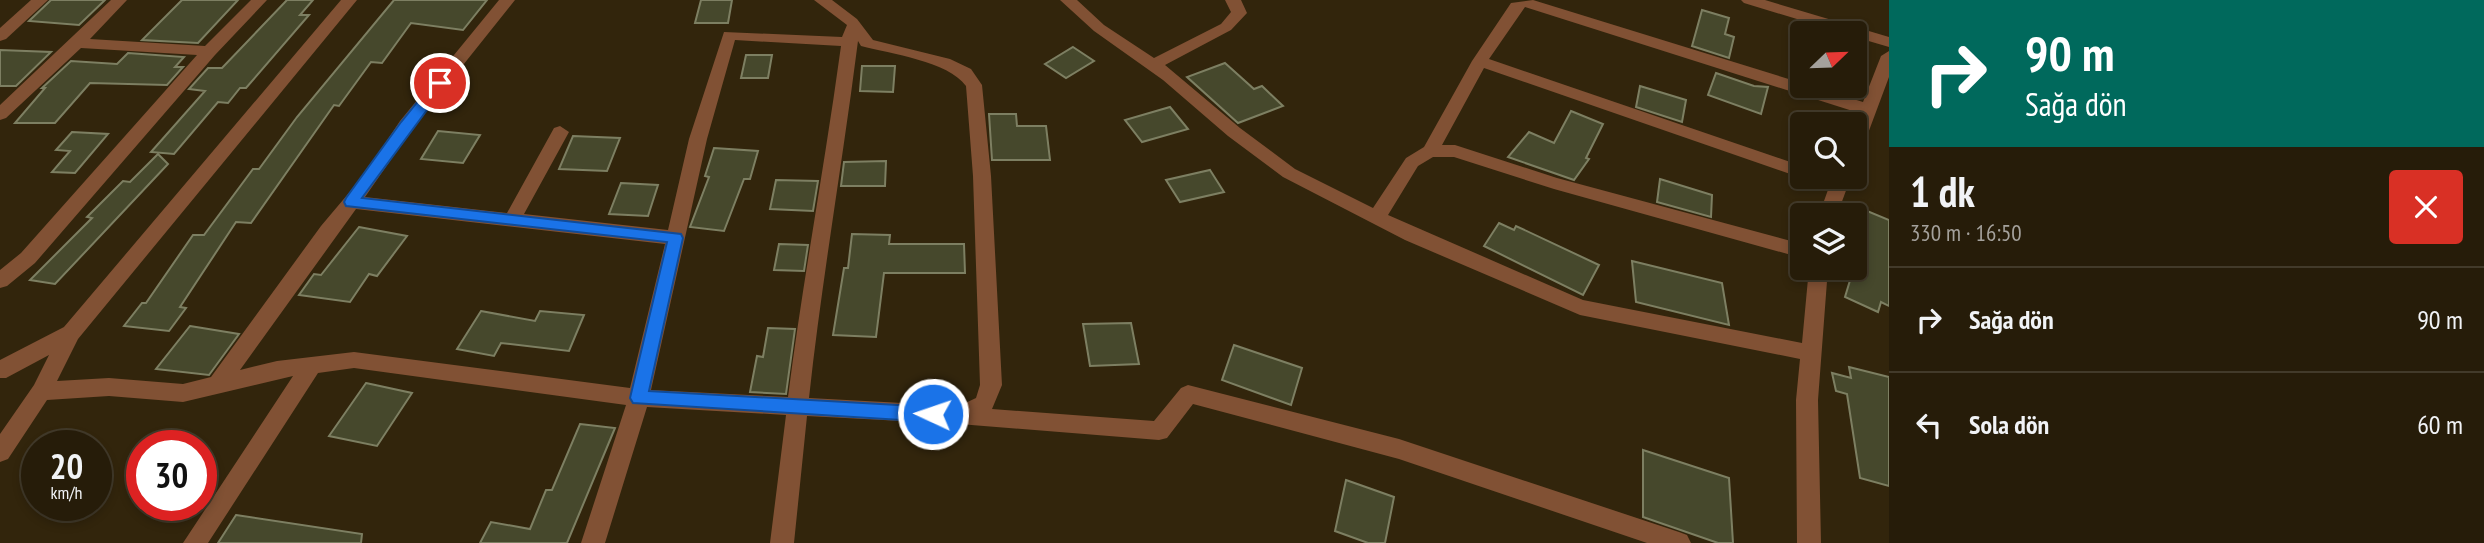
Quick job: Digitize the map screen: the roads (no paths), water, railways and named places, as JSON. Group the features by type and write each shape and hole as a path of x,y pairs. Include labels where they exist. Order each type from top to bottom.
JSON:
{"street":[{"path":"0,36 40,0"},
{"path":"0,114 119,0"},
{"path":"0,281 28,258 209,51 259,0"},
{"path":"0,452 41,391 71,333 349,0"},
{"path":"216,387 406,125 507,0"},
{"path":"822,0 852,22 867,43 944,62 965,73 974,85 982,176 991,385 984,404 960,415"},
{"path":"1068,0 1099,28 1153,65 1289,173 1377,217 1580,307 1811,353"},
{"path":"1153,65 1226,27 1239,13 1233,0"},
{"path":"1749,0 1889,42"},
{"path":"1430,152 1480,61 1516,6 1524,1 1868,110 1889,56"},
{"path":"782,543 811,292 835,154 852,22"},
{"path":"593,543 639,398 698,139 729,35 849,42"},
{"path":"77,43 209,51"},
{"path":"1480,61 1790,168"},
{"path":"512,220 560,132"},
{"path":"1377,217 1412,162 1430,152 1455,151 1554,183 1790,248"},
{"path":"351,202 676,238"},
{"path":"1809,543 1807,400 1818,280"},
{"path":"0,369 6,369 71,333"},
{"path":"41,391 109,387 183,393 277,370 354,360 639,398 960,415 1159,431 1188,394 1399,449 1679,543"},
{"path":"195,543 313,364"}]}
